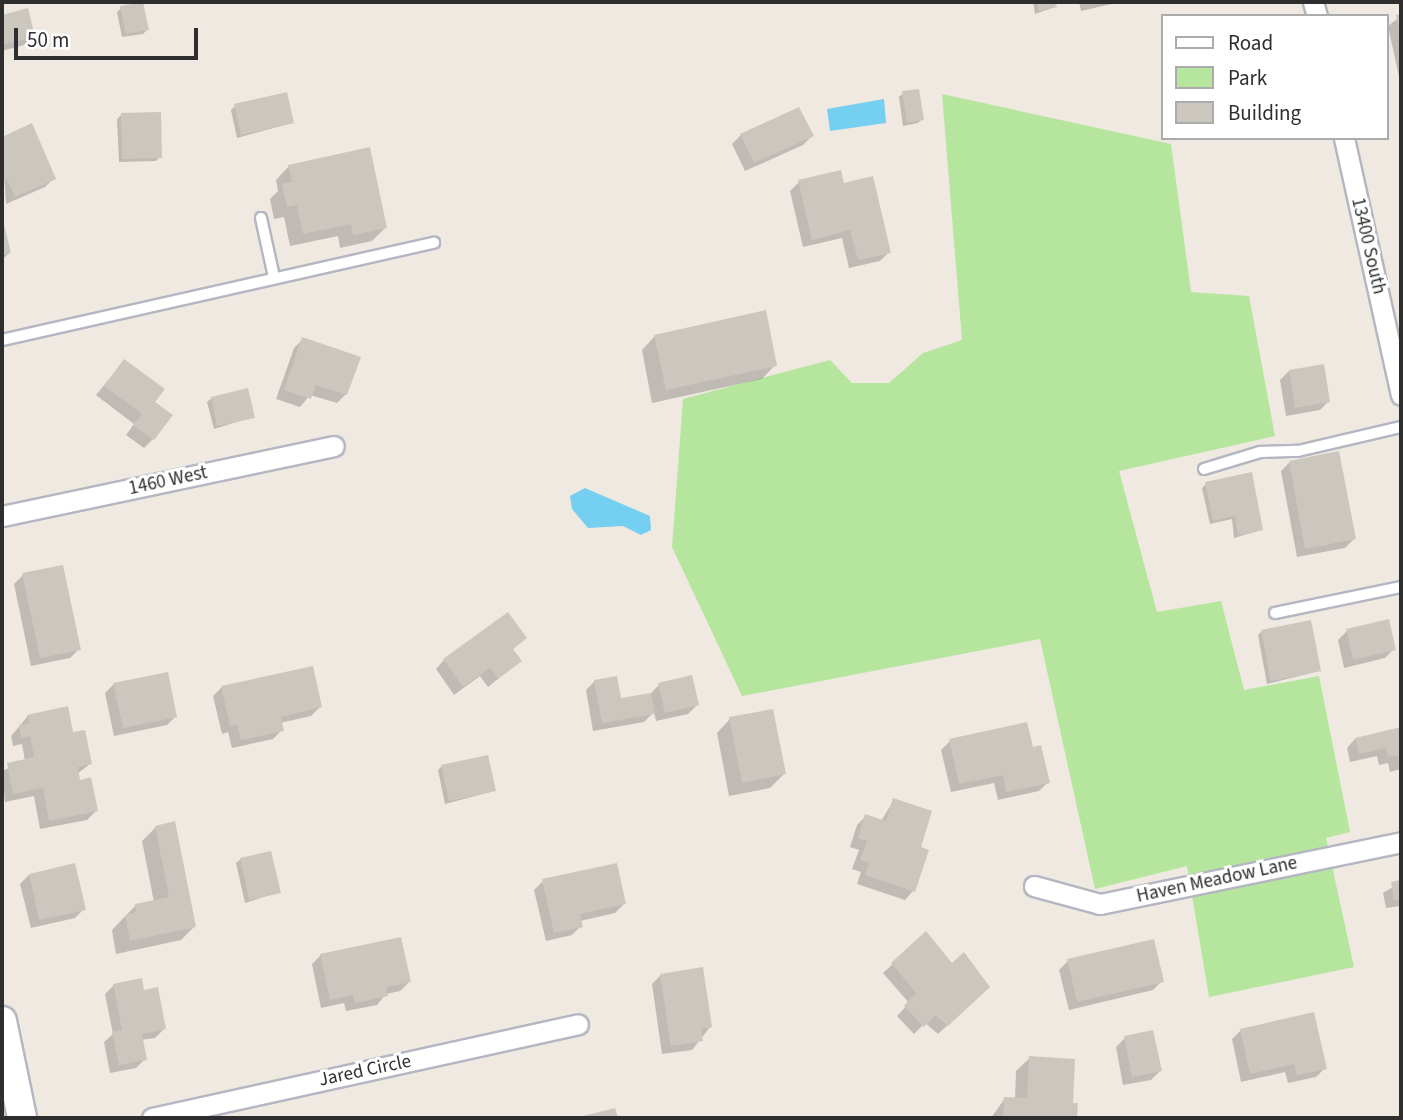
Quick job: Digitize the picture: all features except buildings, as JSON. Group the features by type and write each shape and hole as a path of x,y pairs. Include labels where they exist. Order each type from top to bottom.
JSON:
{"street":[{"name":"13400 South","path":"1344,140 1401,396"},
{"name":"1460 West","path":"2,516 334,446"},
{"name":"Haven Meadow Lane","path":"1034,886 1100,904 1401,842"},
{"path":"2,1021 22,1118"},
{"name":"Jared Circle","path":"152,1118 578,1024"}],"lane":[{"path":"261,218 274,277"},
{"path":"2,340 434,243"},
{"path":"1204,468 1260,452 1298,452 1401,427"},
{"path":"1275,613 1401,587"}],"green space":[{"path":"942,94 1171,144 1191,292 1249,296 1275,436 1119,471 1157,612 1221,601 1244,690 1319,676 1350,832 1326,838 1354,967 1209,997 1187,866 1095,889 1040,639 742,696 672,547 683,399 830,360 852,383 889,383 923,353 962,340"}],"water":[{"path":"884,99 886,123 830,131 827,109"},
{"path":"585,488 650,516 651,530 641,535 623,526 588,528 572,509 570,496"}]}
